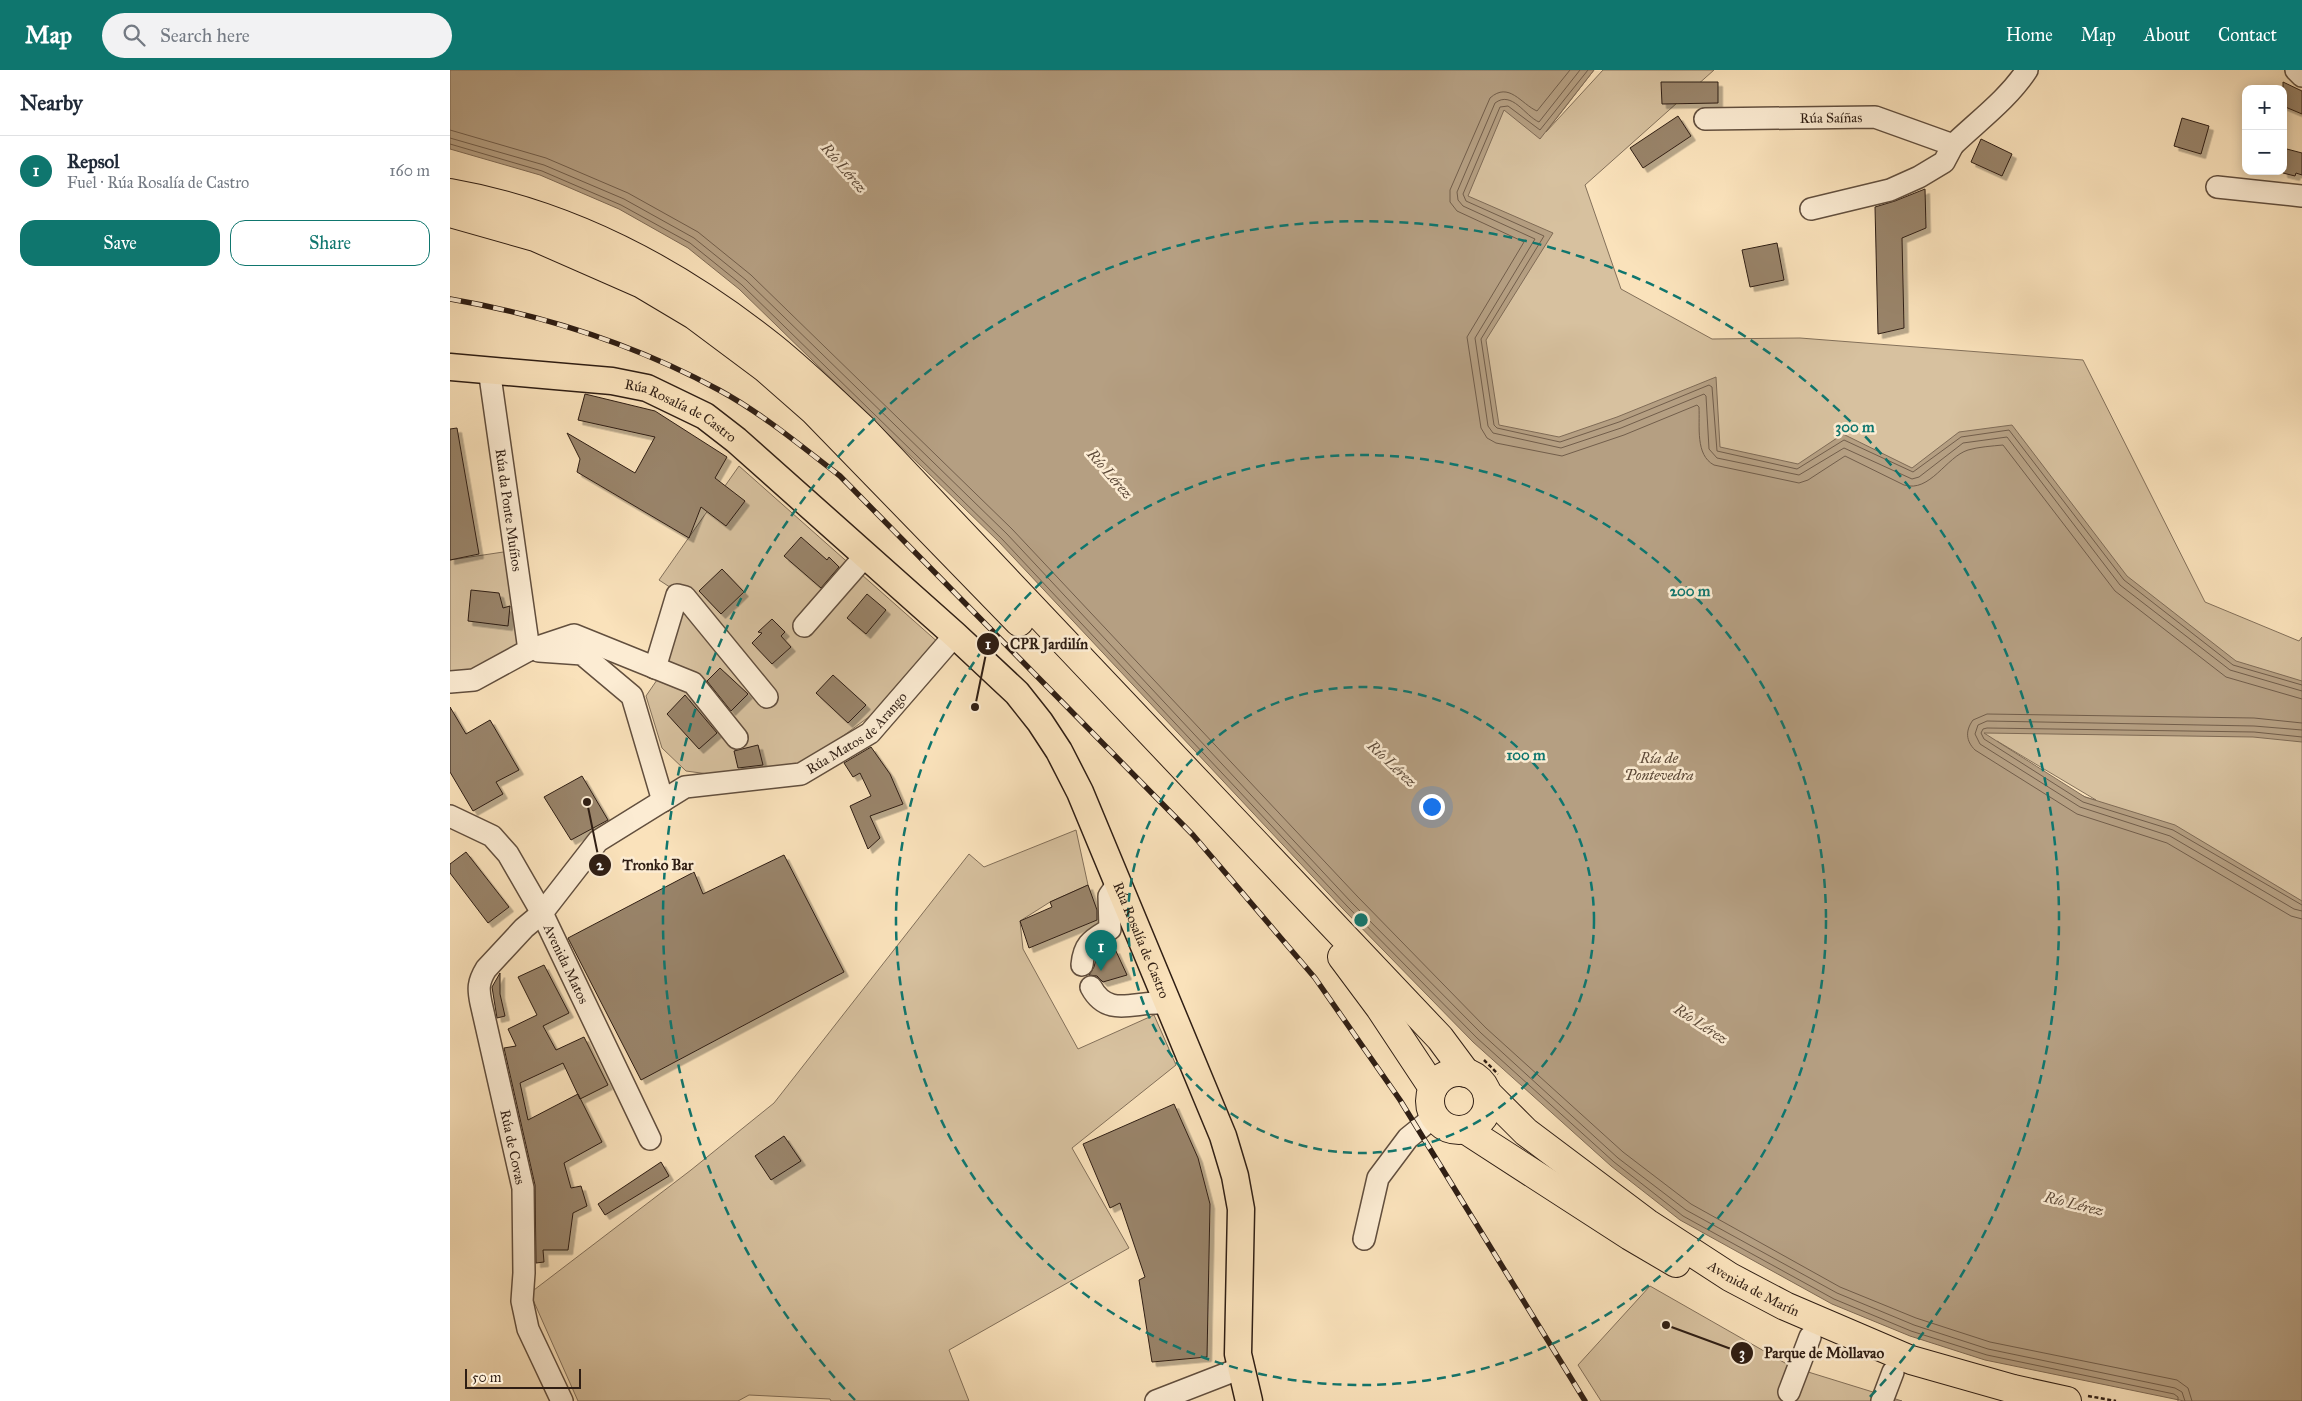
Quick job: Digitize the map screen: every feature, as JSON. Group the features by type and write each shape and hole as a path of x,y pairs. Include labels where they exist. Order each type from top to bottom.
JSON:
{"highway":[{"path":"450,178 457,180 488,199"},
{"path":"450,192 488,199 562,223 682,282 718,306 773,348 862,428 1440,1038 1466,1073 1479,1080 1487,1093 1488,1102 1482,1120 1466,1130 1448,1128 1440,1124 1434,1117 1430,1107 1430,1097 1433,1088 1447,1075 1466,1073"},
{"path":"450,213 535,237 642,284 694,316 765,368 814,411 1322,934 1364,987 1433,1088"},
{"path":"450,226 535,237"},
{"name":"Avenida de Marín","path":"1487,1093 1526,1132 1647,1223 1730,1277 1794,1310 1911,1360 2013,1389 2067,1401"},
{"name":"Avenida de Marín","path":"1466,1130 1630,1236 1769,1318 1893,1372 1989,1401"}],"main road":[{"name":"Rúa Rosalía de Castro","path":"450,367 612,381 647,388 705,416 736,440 955,635 1017,693 1040,722 1059,751 1080,792 1223,1136 1235,1176 1241,1209 1238,1354 1250,1401"}],"street":[{"path":"1810,209 1890,190 1919,177 1944,162 1953,145 2019,83 2027,70"},
{"path":"2296,70 2302,76"},
{"name":"Rúa Saíñas","path":"1705,119 1875,117 1953,145"},
{"path":"2217,187 2302,196"},
{"name":"Rúa da Ponte Muíños","path":"489,369 529,650"},
{"path":"804,626 866,555"},
{"path":"656,668 677,595 685,597 767,697"},
{"path":"450,682 474,680 529,650 574,635 693,683 737,738"},
{"name":"Rúa Matos de Arango","path":"542,913 598,841 685,787 801,774 870,733 955,635"},
{"path":"529,650 582,654 632,696 663,801"},
{"name":"Avenida Matos","path":"450,816 492,836 508,854 542,913 650,1139"},
{"path":"1082,965 1084,951 1087,946 1091,941 1110,929 1109,896 1118,883"},
{"name":"Rúa de Covas","path":"542,913 524,928 486,969 478,986 523,1188 522,1301 528,1329 562,1401"},
{"path":"1091,987 1097,998 1107,1004 1122,1007 1141,1005 1154,1001 1168,1004"},
{"path":"1364,1239 1378,1178 1408,1138 1434,1117"},
{"path":"1789,1392 1810,1337"},
{"path":"1156,1401 1241,1368"},
{"path":"1882,1401 1893,1372"}],"shaded area":[{"path":"909,70 1594,70 1546,132 1603,70 1714,70 1585,185 1621,289 1712,339 1800,338 2083,360 2205,602 2299,641 2302,637 2302,1133","holes":["1997,741 2096,800 2059,784"]},
{"path":"739,466 940,644 885,705 801,767 723,776 686,771 662,748 646,696 659,677 687,686 738,745 744,743 695,680 661,666 679,600 684,603 763,701 767,698 685,597 659,580"},
{"path":"510,551 524,648 472,674 450,675 450,560"},
{"path":"1076,830 1088,885 1050,902 1020,921 1023,949 1078,1049 1154,1015 1176,1065 1072,1148 1129,1248 949,1350 969,1401 831,1401 830,1399 749,1395 738,1401 578,1401 530,1293 691,1170 774,1103 969,854 984,867"},
{"path":"1650,1286 1792,1367 1902,1401 1601,1401 1578,1365"}],"water":[{"name":"Ría de Pontevedra","path":"450,70 1594,70 1540,139 1504,110 1468,196 1553,233 1486,340 1499,425 1559,437 1617,417 1716,377 1720,447 1798,464 1843,434 1912,468 1959,432 2012,425 2127,576 2236,661 2302,681 2302,742 2253,737 1984,733 2085,797 2175,825 2302,901 2302,1401 2184,1401 1985,1360 1910,1336 1832,1304 1680,1220 1611,1166 1473,1042 1343,909 999,542 739,289 688,248 619,209 540,175 450,149"}],"building":[{"path":"1661,82 1718,82 1718,103 1662,104"},
{"path":"2283,82 2302,91 2302,114 2287,108 2287,85 2283,85"},
{"path":"1678,116 1691,136 1643,168 1630,148"},
{"path":"2182,118 2209,126 2201,154 2174,146"},
{"path":"1981,139 2012,154 2002,176 1971,162"},
{"path":"2287,149 2302,153 2302,175 2296,173 2295,176 2287,174"},
{"path":"1925,189 1926,228 1902,238 1904,328 1878,334 1875,207"},
{"path":"1777,243 1784,280 1750,287 1742,250"},
{"path":"585,394 655,411 727,457 715,478 745,501 726,526 701,507 689,538 577,472 580,459 567,433 635,473 655,437 578,420"},
{"path":"457,428 479,554 450,560 450,429"},
{"path":"801,537 827,560 829,557 839,567 821,588 784,556"},
{"path":"722,569 744,592 721,614 699,591"},
{"path":"471,590 499,593 503,608 510,606 508,626 468,621"},
{"path":"867,594 886,610 866,634 847,618"},
{"path":"772,619 785,632 781,636 791,647 772,664 752,643 762,633 758,632"},
{"path":"720,668 748,694 731,711 707,681"},
{"path":"833,675 866,705 848,723 816,693"},
{"path":"685,695 717,733 699,749 667,714"},
{"path":"450,707 466,734 490,720 519,770 496,782 503,794 473,811 450,772"},
{"path":"758,745 763,765 738,768 734,751"},
{"path":"871,747 890,774 903,804 870,816 880,838 868,849 850,806 871,796 860,773 853,777 844,763"},
{"path":"582,776 608,820 571,840 544,797"},
{"path":"466,852 509,907 488,923 450,873 450,864"},
{"path":"784,855 844,972 641,1080 568,938 694,872 703,894"},
{"path":"1088,885 1097,910 1097,920 1029,948 1020,921 1052,907 1050,902"},
{"path":"1115,949 1127,975 1103,982 1097,976 1089,975 1096,959"},
{"path":"544,965 569,1013 543,1026 556,1050 584,1037 608,1085 580,1099 602,1142 564,1163 571,1188 581,1186 587,1206 573,1213 568,1250 543,1250 544,1262 536,1263 535,1185 504,1048 516,1046 508,1029 537,1015 518,977","holes":["563,1063 578,1094 528,1120 520,1083"]},
{"path":"500,973 500,994 505,1016 497,1018 492,987"},
{"path":"1174,1104 1198,1158 1210,1204 1207,1357 1152,1362 1139,1280 1145,1277 1120,1203 1110,1208 1083,1144"},
{"path":"784,1136 801,1161 771,1180 755,1156"},
{"path":"661,1162 669,1176 605,1215 598,1204"}],"railway":[{"path":"450,299 554,323 655,359 719,390 751,409 840,476 1193,835 1315,978 1400,1100 1585,1401"}],"place":[{"name":"CPR Jardilín","path":"975,707"},
{"name":"Tronko Bar","path":"587,802"},
{"name":"Repsol","path":"1101,971"},
{"name":"Parque de Mollavao","path":"1666,1325"}],"water label":[{"name":"Río Lérez","path":"844,168"},
{"name":"Río Lérez","path":"1110,474"},
{"name":"Río Lérez","path":"1392,764"},
{"name":"Río Lérez","path":"1701,1024"},
{"name":"Río Lérez","path":"2074,1204"}]}
